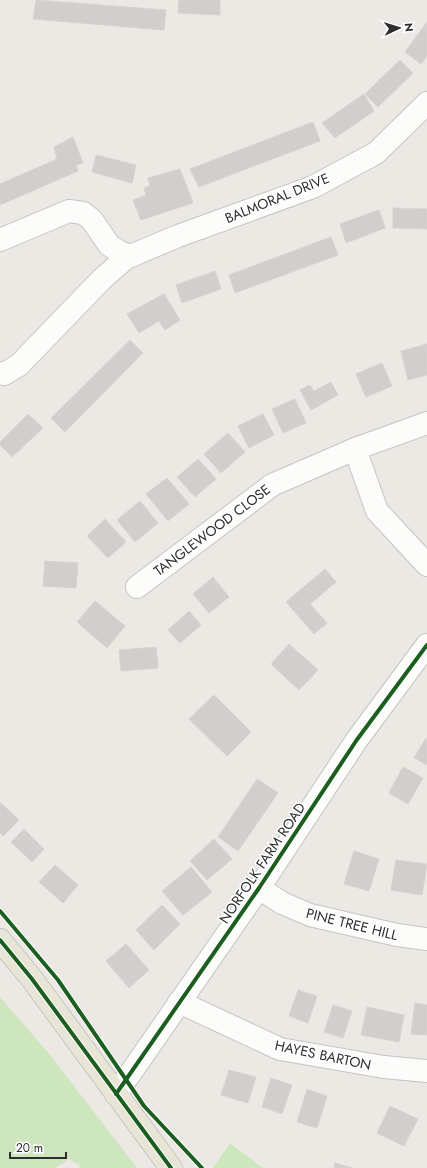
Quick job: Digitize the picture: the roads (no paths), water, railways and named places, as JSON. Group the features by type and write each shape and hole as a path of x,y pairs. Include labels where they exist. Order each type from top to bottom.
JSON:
{"main road":[{"path":"0,940 32,979 171,1168"}],"street":[{"name":"BALMORAL DRIVE","path":"0,373 4,374 19,365 102,279 126,258 178,236 313,187 376,153 427,103"},
{"path":"0,240 69,211 83,213 92,220 109,245 120,252 131,256"},
{"name":"TANGLEWOOD CLOSE","path":"137,586 272,485 355,449 427,423"},
{"path":"355,449 378,511 427,565"},
{"name":"NORFOLK FARM ROAD","path":"116,1094 259,888 356,741 427,645"},
{"name":"PINE TREE HILL","path":"259,888 282,903 310,915 397,936 427,939"},
{"name":"HAYES BARTON","path":"179,1002 280,1049 384,1068 427,1071"}]}
